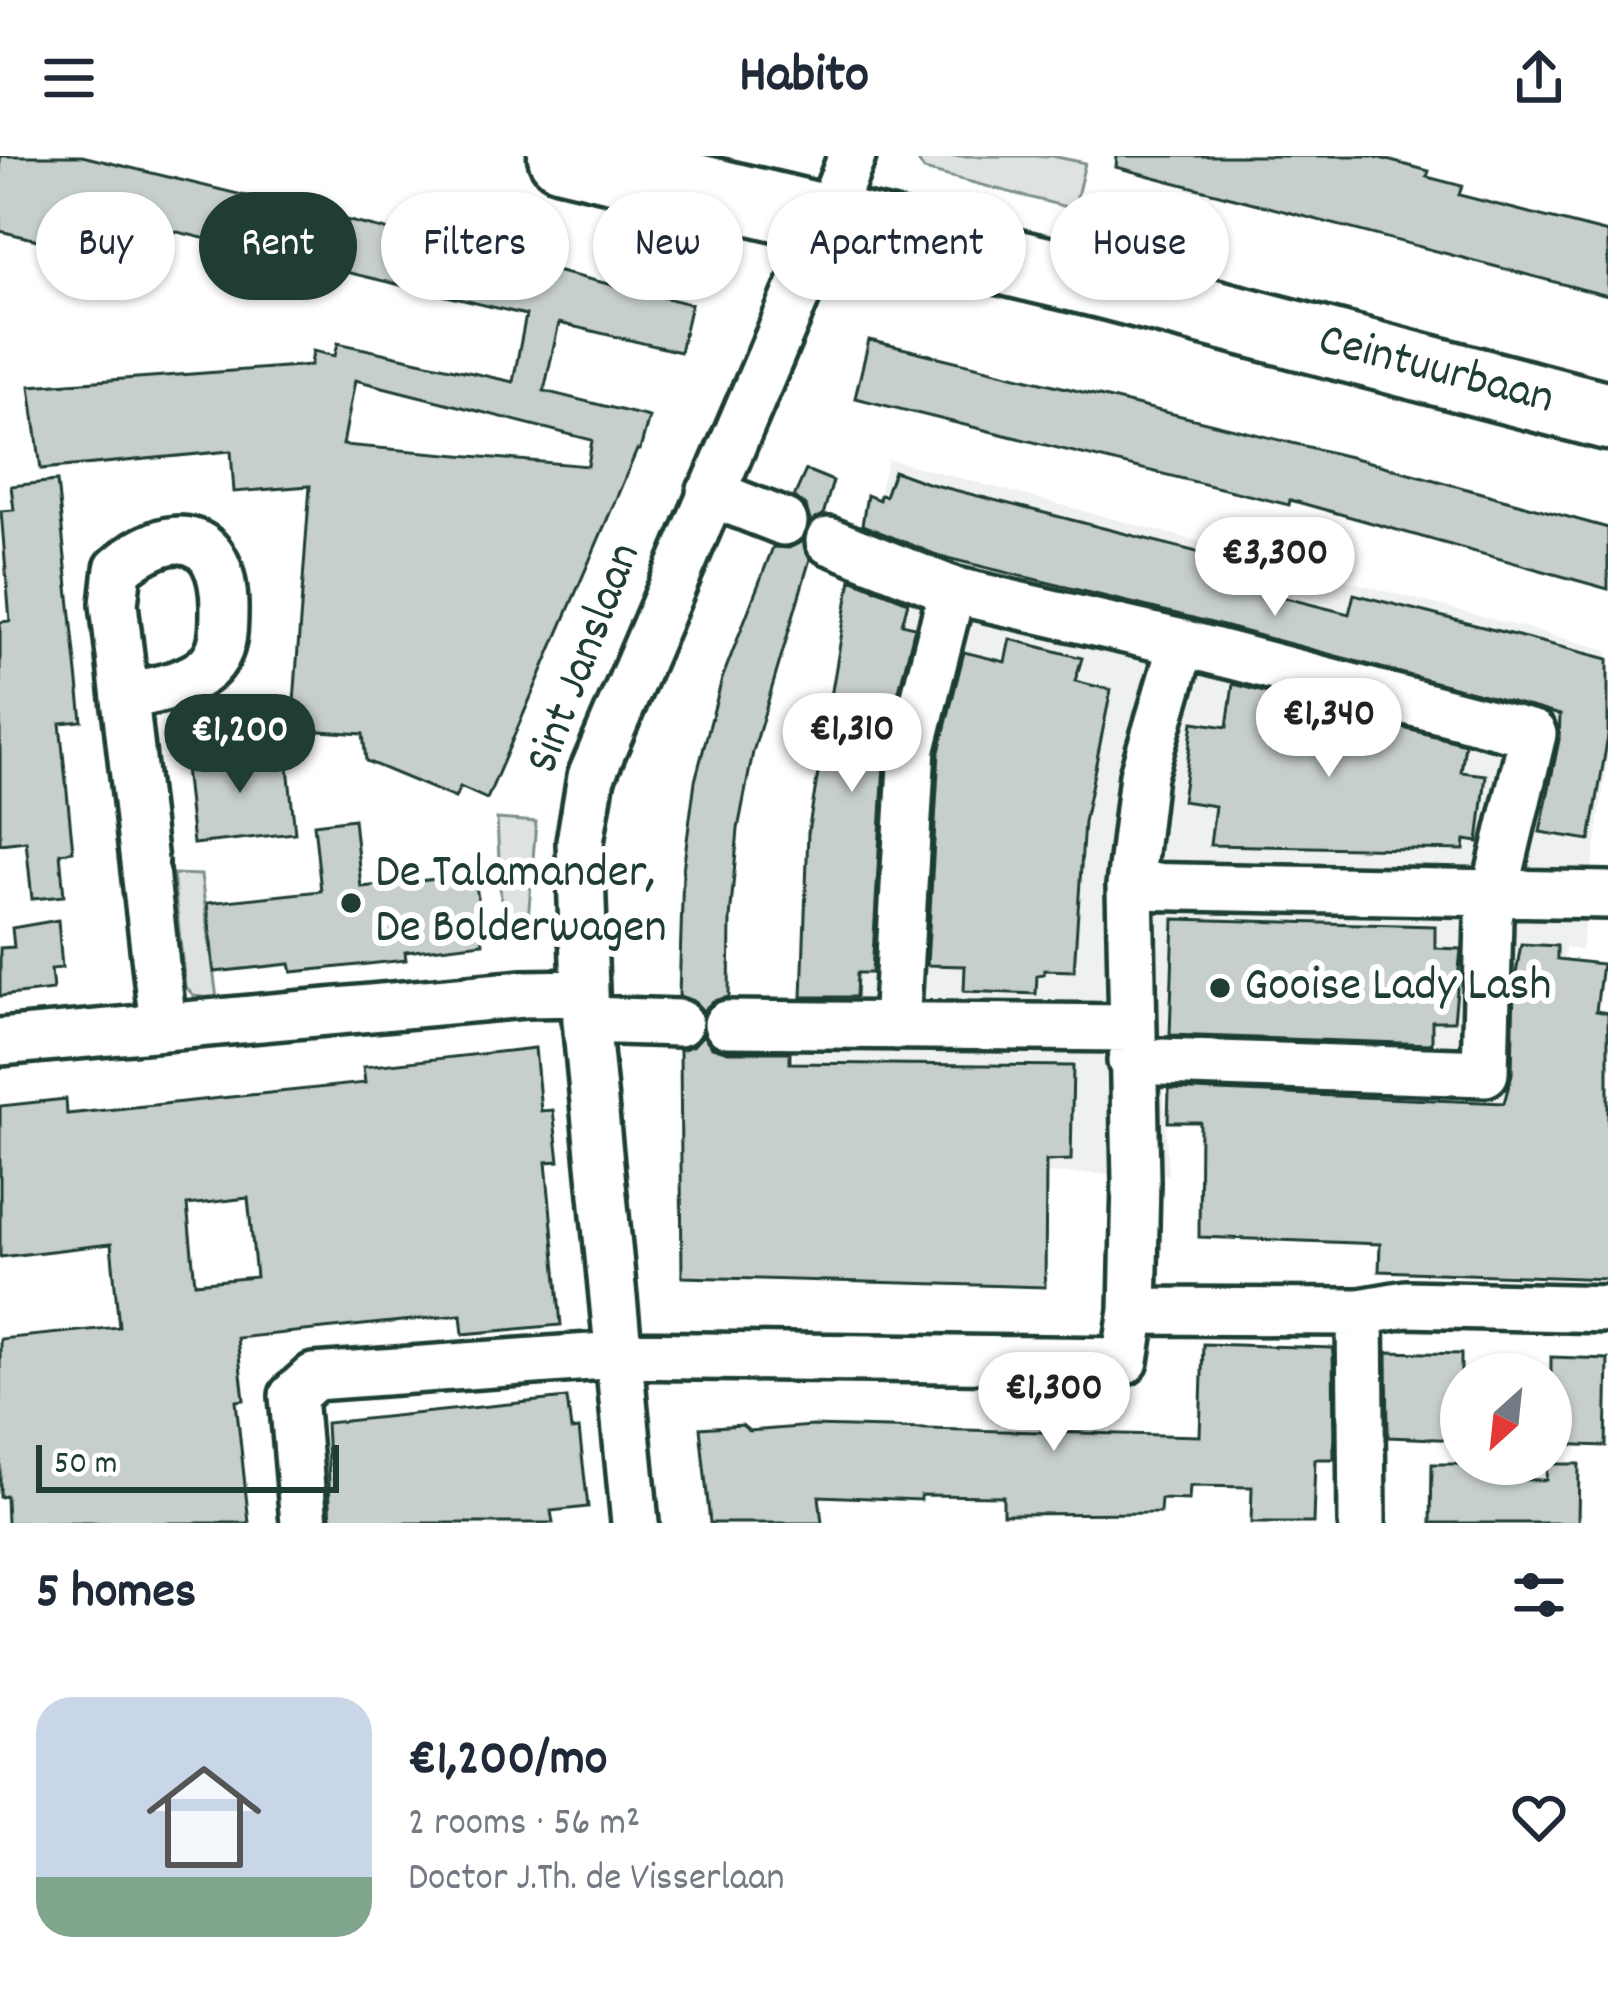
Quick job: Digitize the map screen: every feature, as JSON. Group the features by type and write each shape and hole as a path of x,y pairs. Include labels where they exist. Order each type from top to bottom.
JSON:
{"main road":[{"name":"Ceintuurbaan","path":"562,156 767,205"},
{"name":"Ceintuurbaan","path":"1026,266 1608,416"}],"street":[{"name":"Sint Janslaan","path":"837,192 852,156"},
{"name":"Sint Janslaan","path":"635,1523 586,1007 580,842 591,777 792,300"},
{"path":"710,493 784,522"},
{"path":"727,1024 896,1026 1485,1073 1489,918 1533,734 1182,643 952,590 829,542"},
{"path":"896,1026 912,748 952,590"},
{"path":"304,1523 292,1396 314,1377 618,1355 1125,1361 1133,1310 1136,1181 1130,886 1143,775 1182,643"},
{"path":"126,697 163,1025"},
{"path":"1130,886 1608,895"},
{"path":"0,1042 524,994 679,1023"},
{"path":"1133,1310 1360,1312 1406,1304 1608,1309"},
{"path":"1360,1312 1362,1523"}],"shaded area":[{"path":"915,156 1052,156 1085,163 1078,192 1050,192 1050,203 1026,197 1026,192 1009,192 924,170"},
{"path":"888,459 1608,650 1608,755 1581,951 1565,947 1556,1051 1608,1170 1352,1161 1355,1081 1164,1078 1168,1174 788,1172 797,1004 822,1005 826,842 837,762 884,552 866,541"},
{"path":"497,819 536,822 528,920 502,921"},
{"path":"173,874 201,875 217,999 194,996 185,986"}],"building":[{"path":"0,156 82,156 230,192 199,192 199,237 175,231 175,192 36,192 36,240 0,231"},
{"path":"1117,156 1372,156 1429,171 1427,177 1462,186 1459,195 1608,233 1608,296 1229,197 1229,192 1211,192 1116,167"},
{"path":"357,223 381,229 381,280 357,275"},
{"path":"569,274 593,280 593,300 691,304 680,352 559,323 544,391 649,417 640,450 487,799 460,787 455,798 366,761 363,734 292,729 310,486 234,492 231,451 41,469 30,386 311,365 313,351 335,356 338,343 513,382 526,315 463,300 569,300","holes":["355,380 592,440 588,466 343,445"]},
{"path":"869,340 1362,460 1608,528 1608,589 1290,500 1289,505 855,398"},
{"path":"806,470 833,481 823,515 810,522 806,506 794,497"},
{"path":"894,471 1213,556 1207,578 1349,614 1354,594 1608,659 1608,736 1590,840 1540,832 1560,715 939,556 862,525 867,495 879,500 880,495 885,496"},
{"path":"57,481 82,721 60,723 73,851 60,853 64,896 32,899 26,841 0,844 0,622 10,621 1,511 14,510 11,486"},
{"path":"803,541 810,559 753,752 738,829 729,997 713,1001 703,1011 694,1001 679,996 683,870 695,781 722,679 773,547 789,548"},
{"path":"851,579 908,602 902,624 915,627 885,746 872,973 857,973 856,997 802,997 808,832"},
{"path":"1010,639 1082,658 1075,681 1111,690 1084,822 1074,971 1044,970 1037,975 1036,994 964,991 965,966 927,965 939,752 964,652 1005,662"},
{"path":"1233,684 1465,744 1461,772 1486,775 1478,842 1465,840 1464,850 1210,845 1215,806 1182,801 1193,722 1227,727"},
{"path":"286,747 295,833 193,844 184,758"},
{"path":"354,819 361,887 475,875 483,943 405,952 406,960 292,972 290,964 214,972 207,903 321,891 314,824"},
{"path":"1174,919 1435,926 1435,948 1461,949 1454,1021 1432,1021 1432,1044 1170,1035"},
{"path":"58,920 62,968 51,969 53,990 0,996 0,948 14,947 12,928"},
{"path":"1521,944 1557,946 1557,959 1602,964 1596,1011 1608,1013 1608,1279 1379,1271 1380,1244 1199,1237 1200,1122 1168,1122 1169,1089 1504,1103 1512,1074 1514,985"},
{"path":"703,1035 712,1047 728,1052 790,1052 790,1063 1073,1066 1071,1160 1046,1161 1045,1287 682,1277 680,1050 693,1046"},
{"path":"535,1048 541,1111 553,1110 559,1161 546,1162 561,1325 463,1334 461,1315 237,1338 244,1400 236,1401 249,1523 7,1523 6,1496 0,1497 0,1339 119,1327 111,1244 0,1257 0,1106 66,1099 67,1114 365,1083 363,1067","holes":["248,1198 256,1277 195,1283 187,1205"]},
{"path":"1203,1344 1333,1348 1334,1459 1315,1459 1313,1523 1251,1523 1252,1487 1190,1486 1189,1500 1161,1499 1160,1513 1003,1514 1003,1496 921,1495 921,1500 819,1496 822,1523 710,1523 700,1428 742,1425 749,1431 812,1426 1200,1436"},
{"path":"1387,1352 1440,1353 1440,1439 1388,1437"},
{"path":"1572,1358 1608,1359 1606,1446 1572,1445"},
{"path":"567,1398 571,1430 579,1429 588,1507 551,1511 553,1523 331,1523 326,1423"},
{"path":"1432,1464 1440,1464 1440,1485 1572,1485 1572,1464 1579,1464 1578,1523 1431,1523"}],"place":[{"name":"De Talamander, De Bolderwagen","path":"351,903"},
{"name":"Gooise Lady Lash","path":"1220,988"}]}
